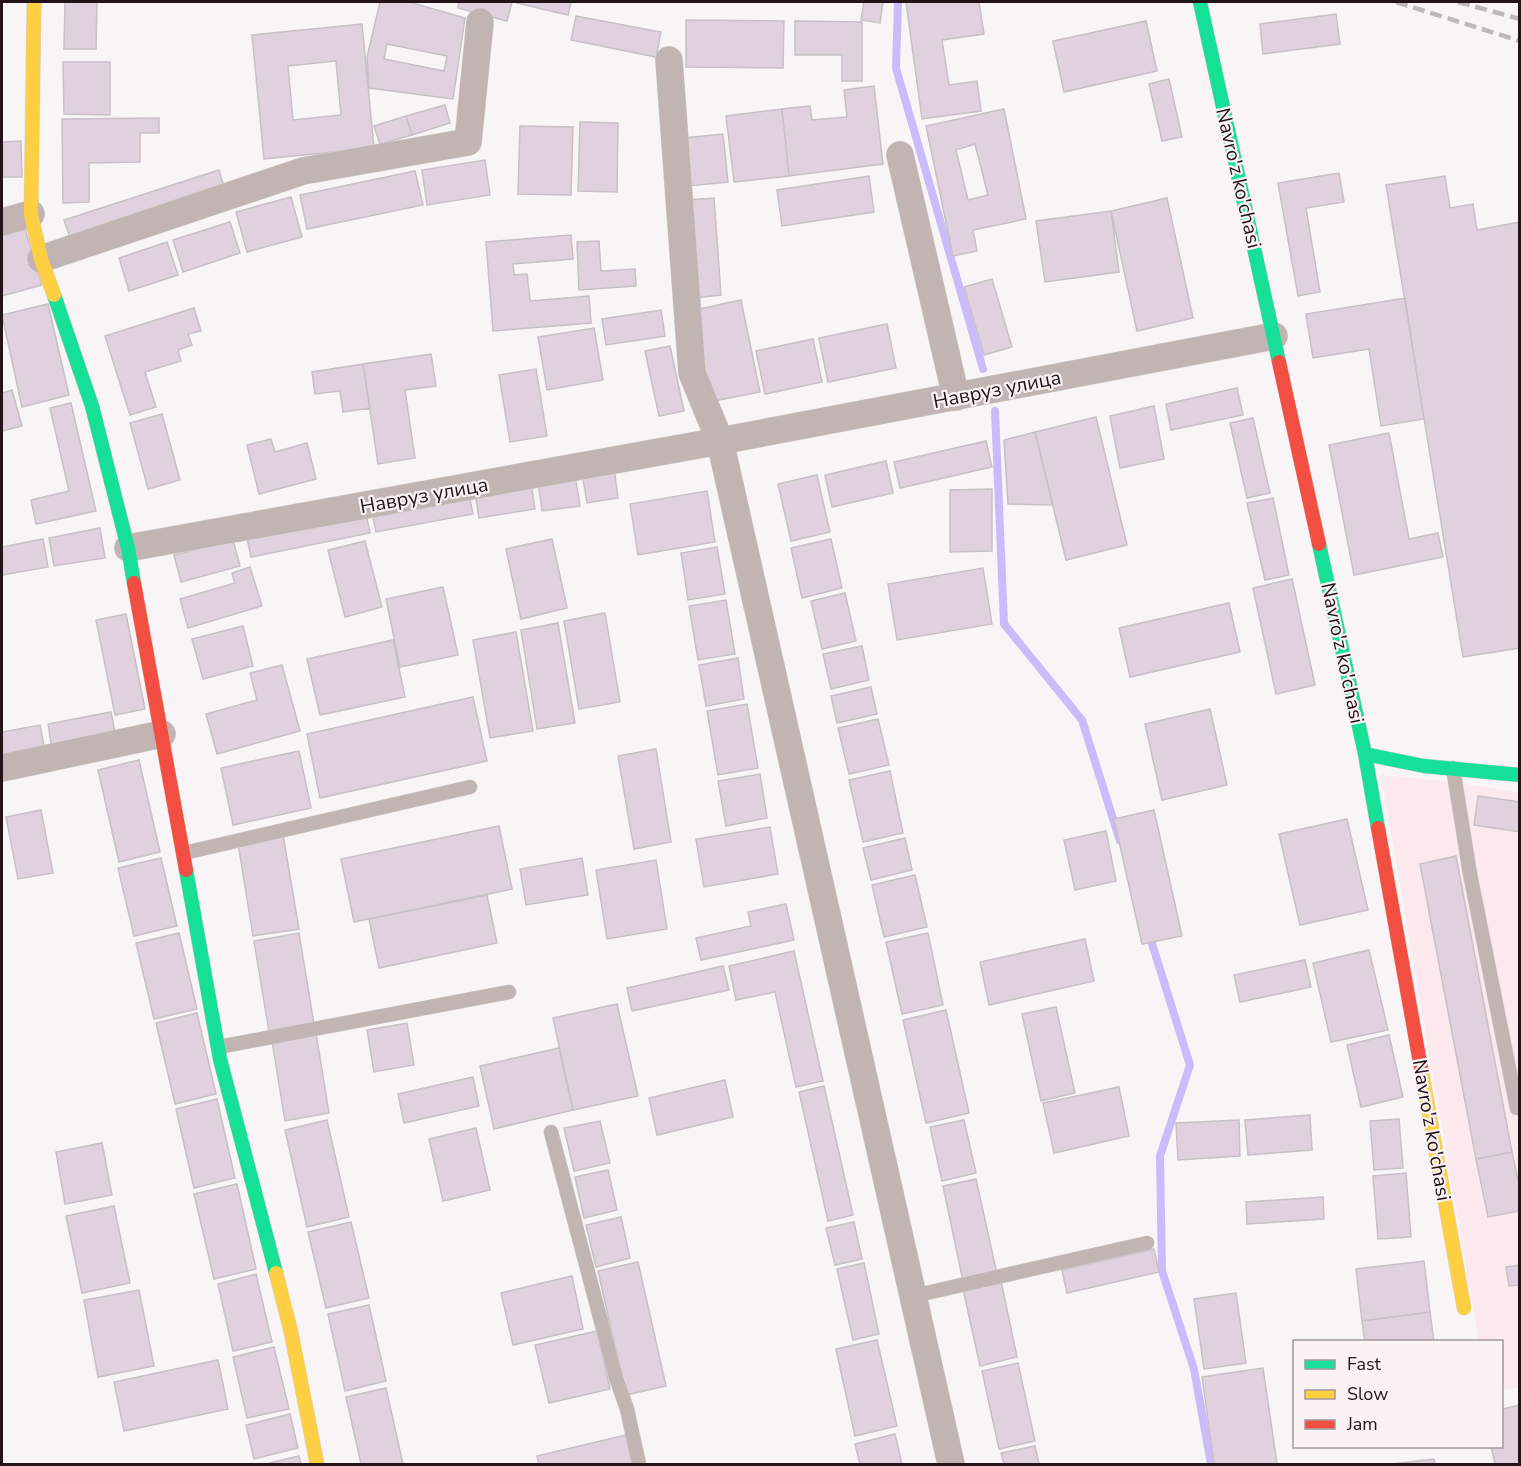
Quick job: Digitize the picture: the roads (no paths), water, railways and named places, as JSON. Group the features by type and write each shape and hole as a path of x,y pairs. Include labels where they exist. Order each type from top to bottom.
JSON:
{"street":[{"path":"34,2 31,214 41,259 92,406 128,548 219,1047 291,1332 317,1464"},
{"name":"Navro'z ko'chasi","path":"1200,2 1365,754 1464,1308"},
{"path":"41,259 303,171 468,142 480,22"},
{"path":"669,60 692,373 720,441 951,1464"},
{"path":"900,155 956,397"},
{"path":"2,222 31,214"},
{"name":"Навруз улица","path":"128,548 720,441 1274,336"},
{"path":"2,768 162,734"},
{"path":"1365,754 1424,765 1520,776"}],"lane":[{"path":"1452,768 1470,874 1517,1108 1520,1108"},
{"path":"184,853 470,787"},
{"path":"219,1047 509,992"},
{"path":"551,1132 616,1378 627,1409 639,1464"},
{"path":"913,1296 1147,1243"}],"waterway":[{"path":"898,2 896,68 983,369"},
{"path":"995,411 1004,624 1082,720 1120,841"},
{"path":"1149,934 1190,1065 1160,1156 1162,1271 1194,1369 1211,1464"}],"railway":[{"path":"1396,2 1520,41"},
{"path":"1458,2 1520,19"}]}
